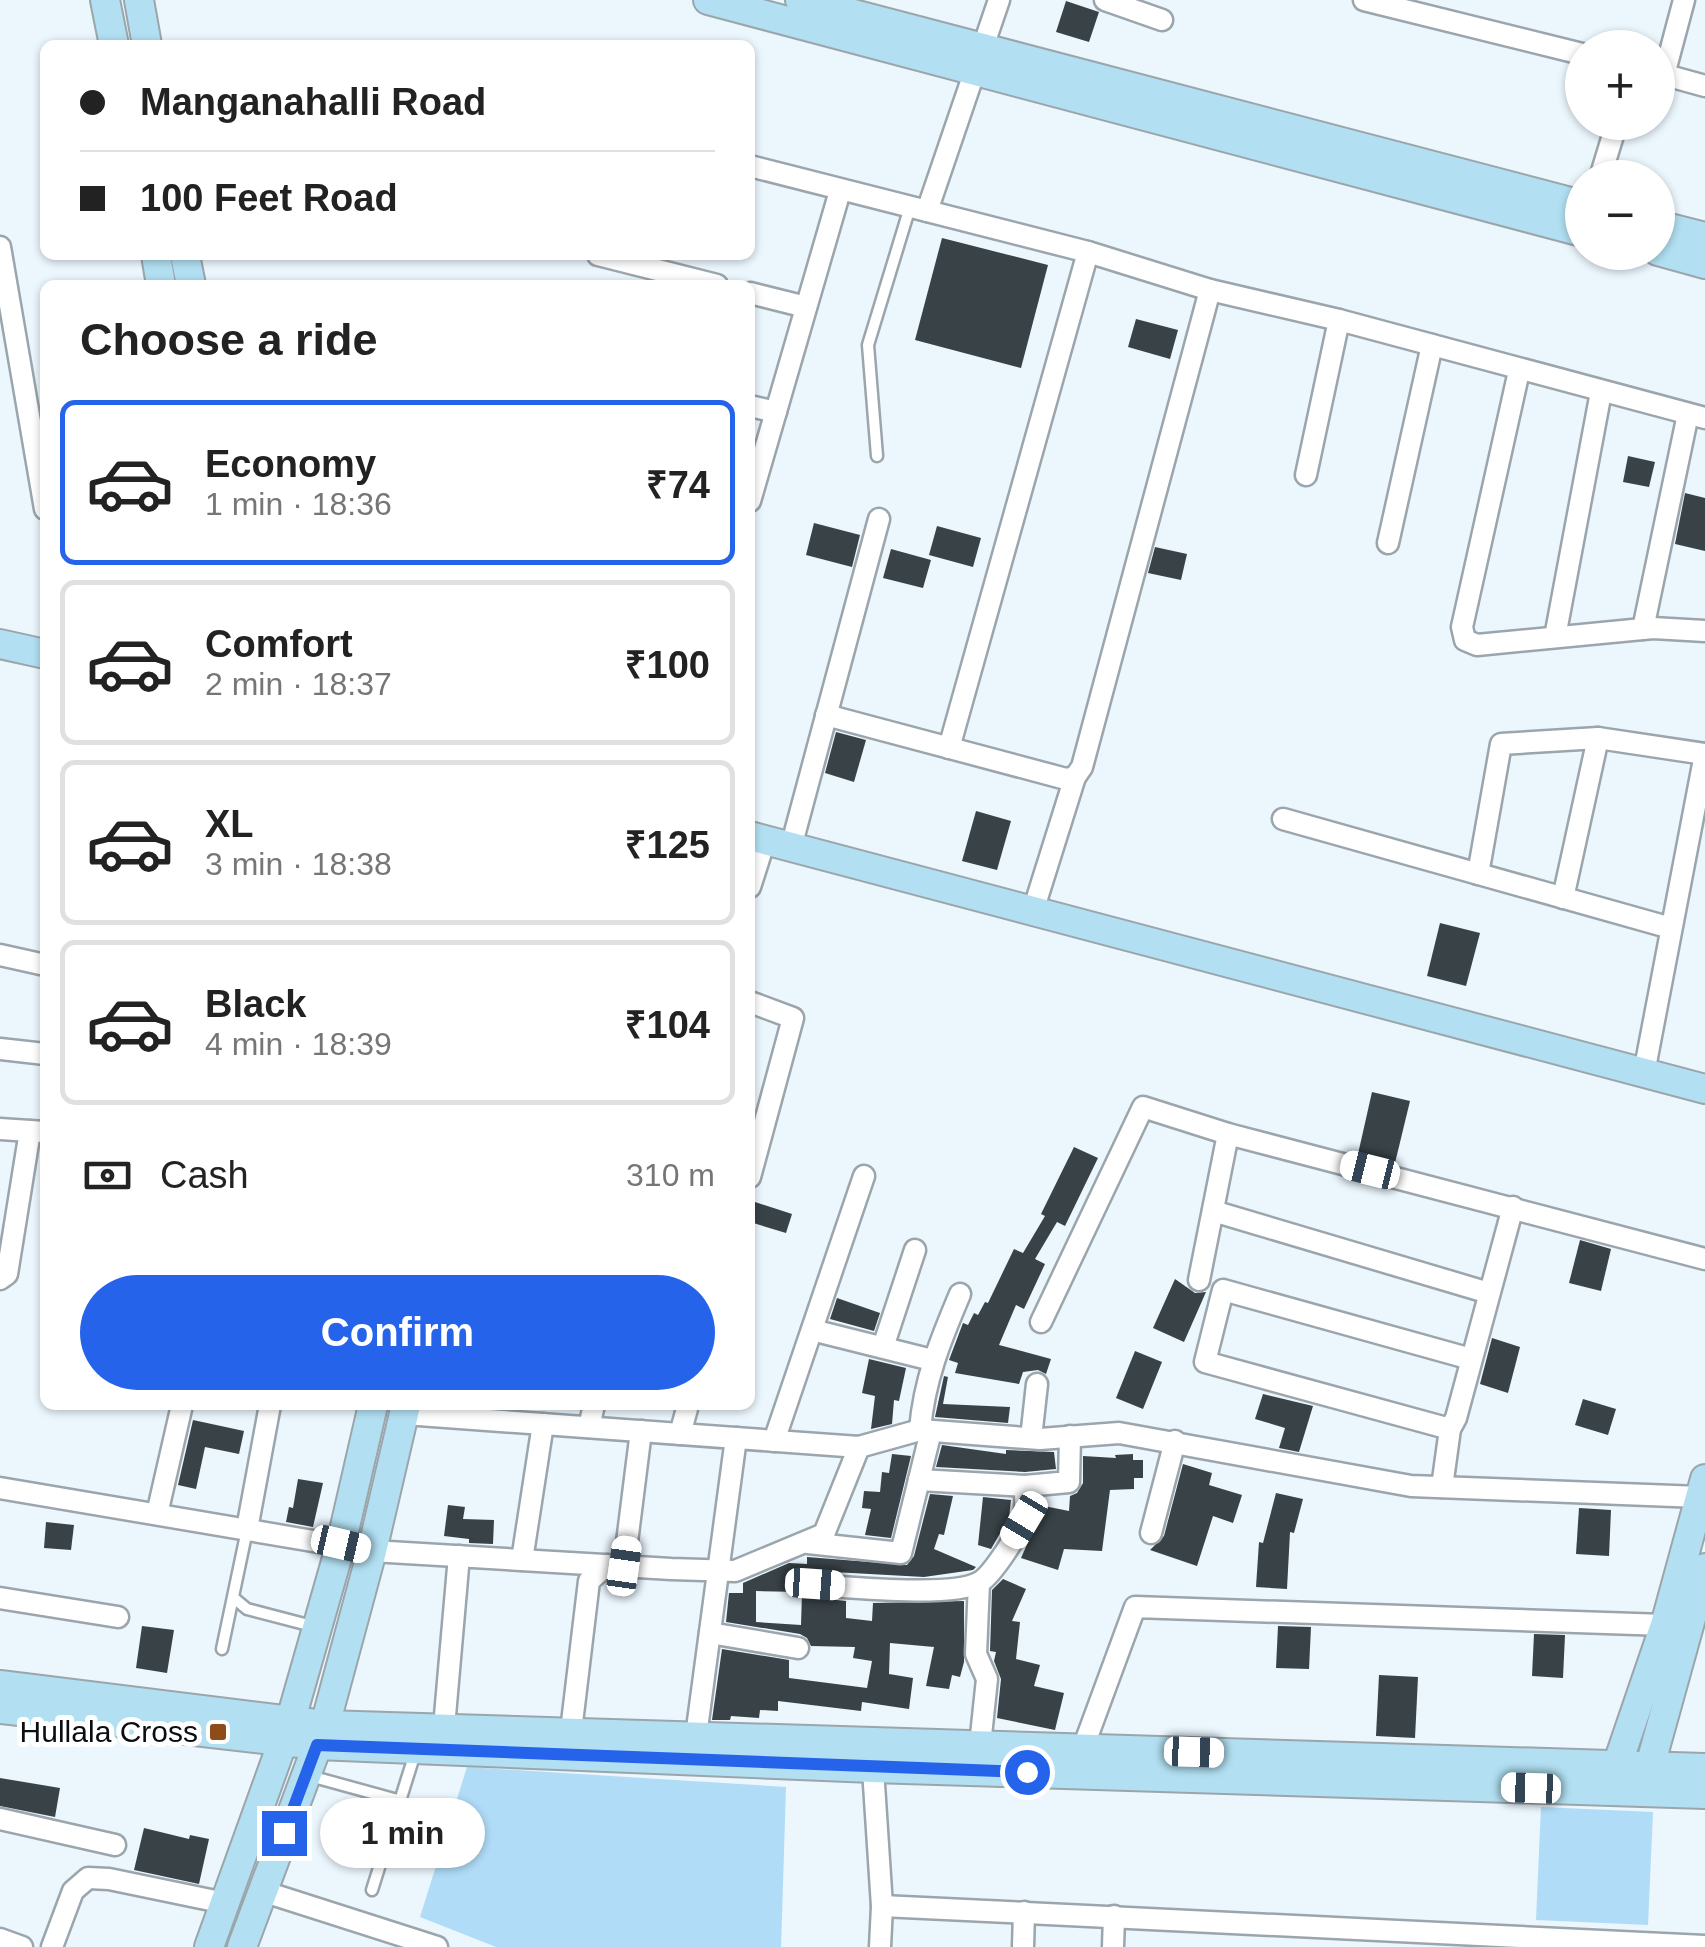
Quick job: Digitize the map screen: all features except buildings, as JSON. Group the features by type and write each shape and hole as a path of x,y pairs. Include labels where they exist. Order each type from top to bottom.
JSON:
{"street":[{"path":"105,0 113,40"},
{"path":"139,0 146,40"},
{"path":"708,0 978,60 1565,201"},
{"path":"800,0 978,60 1565,227"},
{"path":"919,209 999,0"},
{"path":"1105,0 1162,20"},
{"path":"1364,0 1404,5 1565,49"},
{"path":"1675,30 1684,0"},
{"path":"1675,78 1705,86"},
{"path":"755,167 1088,252 1210,290 1339,320 1697,416 1643,629"},
{"path":"755,484 840,191"},
{"path":"1675,229 1705,237"},
{"path":"0,247 40,479"},
{"path":"949,748 1088,252"},
{"path":"1675,256 1705,264"},
{"path":"618,260 697,280"},
{"path":"1033,911 1075,777 1082,767 1210,290"},
{"path":"755,294 806,307"},
{"path":"1306,476 1339,320"},
{"path":"1388,544 1432,345"},
{"path":"1519,371 1462,635 1470,644 1477,644 1643,629 1705,631"},
{"path":"1555,637 1601,392"},
{"path":"755,407 776,412"},
{"path":"755,875 826,715 879,519"},
{"path":"0,644 40,653"},
{"path":"826,715 1066,779 1075,777"},
{"path":"1562,898 1598,738"},
{"path":"1478,874 1502,744 1598,738 1705,754 1644,1073"},
{"path":"1283,819 1671,928"},
{"path":"769,840 1705,1089"},
{"path":"0,955 40,963"},
{"path":"755,1004 793,1018 755,1158"},
{"path":"0,1049 40,1053"},
{"path":"1041,1322 1143,1108 1228,1134 1705,1259"},
{"path":"0,1129 38,1132 9,1208 7,1274 0,1279"},
{"path":"1199,1280 1228,1134"},
{"path":"774,1441 864,1176"},
{"path":"1442,1487 1450,1428 1456,1418 1513,1206"},
{"path":"1212,1211 1489,1293"},
{"path":"883,1348 915,1250"},
{"path":"1450,1428 1205,1362 1223,1290 1471,1358"},
{"path":"806,1542 901,1553 919,1480 926,1430 922,1398 932,1360 960,1294"},
{"path":"812,1330 932,1360"},
{"path":"1031,1438 1037,1384"},
{"path":"157,1514 181,1410"},
{"path":"247,1530 269,1410"},
{"path":"209,1947 288,1730 341,1544 372,1410"},
{"path":"242,1947 321,1735 406,1410"},
{"path":"435,1410 492,1412 543,1424 859,1447 926,1430 1031,1438 1119,1432 1411,1486 1702,1488 1686,1625 1612,1778"},
{"path":"588,1427 593,1410"},
{"path":"680,1434 687,1410"},
{"path":"522,1560 543,1424"},
{"path":"571,1731 589,1581 615,1565 642,1431"},
{"path":"919,1480 1026,1486 1069,1482 1070,1436"},
{"path":"696,1736 736,1438"},
{"path":"1151,1533 1175,1441"},
{"path":"0,1488 372,1551 735,1571 824,1534 859,1447"},
{"path":"815,1584 936,1590 979,1582 999,1561 1024,1520 1026,1486"},
{"path":"444,1727 459,1556"},
{"path":"1646,1779 1705,1568"},
{"path":"979,1582 976,1654 987,1679 980,1745"},
{"path":"0,1598 118,1618"},
{"path":"1083,1748 1135,1607 1686,1625"},
{"path":"710,1633 798,1648"},
{"path":"0,1685 417,1749 872,1754 1646,1779 1705,1768"},
{"path":"0,1709 288,1730"},
{"path":"321,1735 444,1727 696,1736 872,1754 980,1745 1083,1748 1612,1778"},
{"path":"872,1754 882,1906 880,1947"},
{"path":"1646,1779 1705,1794"},
{"path":"0,1820 115,1845"},
{"path":"52,1947 73,1891 88,1878 225,1903"},
{"path":"262,1892 437,1947"},
{"path":"882,1906 1615,1945 1705,1946"},
{"path":"1023,1947 1024,1912"},
{"path":"1113,1947 1114,1916"},
{"path":"0,1939 22,1947"}],"lane":[{"path":"877,456 868,345 919,209"},
{"path":"222,1649 247,1530"},
{"path":"235,1599 247,1609 317,1628"},
{"path":"372,1890 417,1749"},
{"path":"305,1774 400,1801"}],"shaded area":[{"path":"467,1767 786,1787 781,1947 496,1947 420,1917"},
{"path":"1541,1807 1653,1812 1648,1925 1536,1920"}],"place":[{"name":"Hullala Cross","path":"218,1732"}],"route":[{"path":"284,1833 317,1745 1027,1772"}]}
